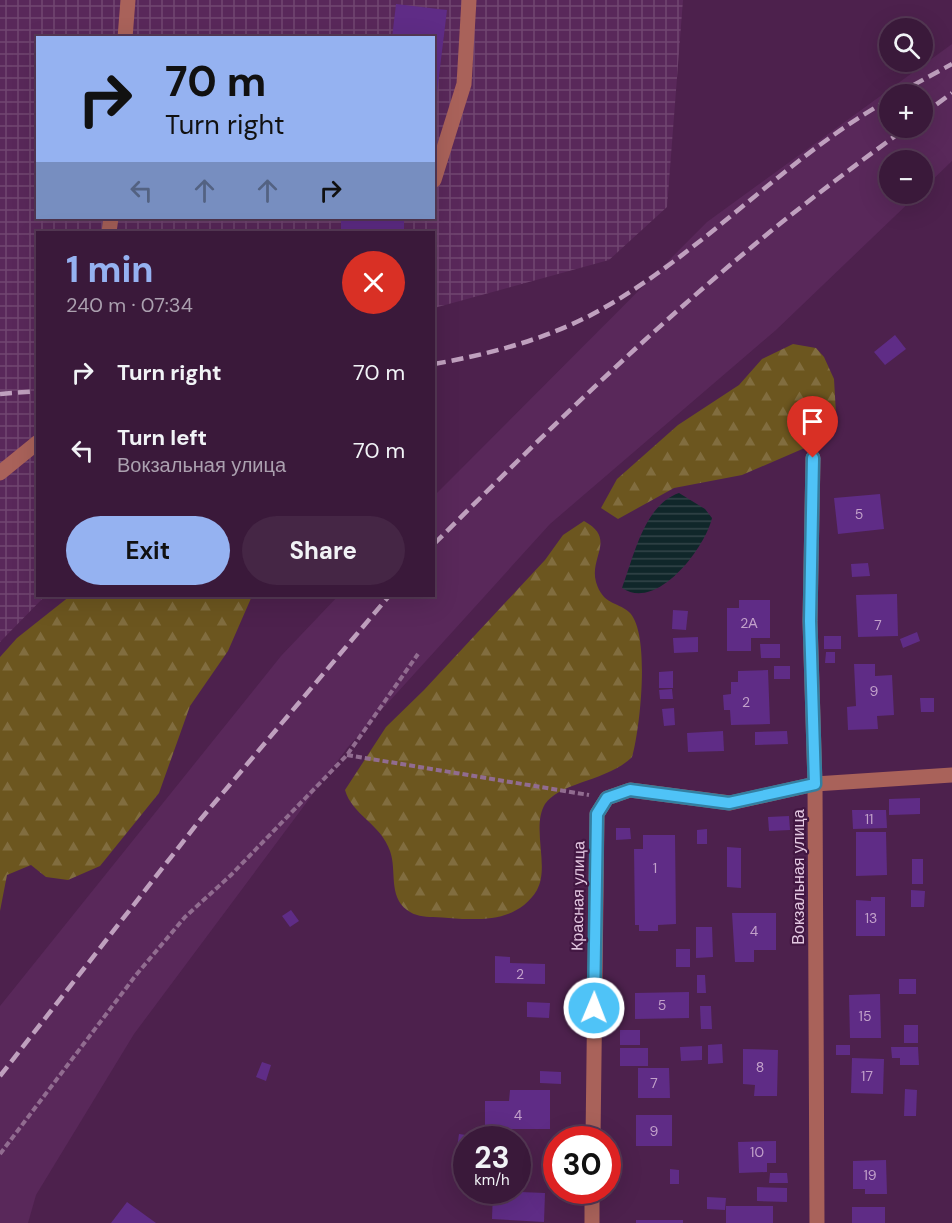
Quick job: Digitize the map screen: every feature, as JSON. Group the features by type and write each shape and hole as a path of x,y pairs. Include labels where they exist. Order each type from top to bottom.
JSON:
{"street":[{"path":"125,36 128,0"},
{"path":"435,177 464,84 469,0"},
{"path":"0,472 36,444"},
{"name":"Вокзальная улица","path":"813,458 810,621 815,784 817,1223"},
{"path":"607,798 630,790 729,803 815,784 952,775"},
{"name":"Красная улица","path":"593,1126 597,814 607,798"},
{"path":"592,1204 592,1223"}],"path":[{"path":"0,1154 136,975 185,917 231,875 347,755 418,654"},
{"path":"347,755 392,764 524,782 607,798"}],"shaded area":[{"path":"0,0 683,0 667,207 609,260 435,308 435,231 36,231 36,597 44,597 0,642"},
{"path":"952,44 952,161 933,179 933,150 879,150 879,204 908,204 776,330 550,524 348,747 134,1034 36,1195 28,1223 0,1223 0,1006 281,656 337,597 435,597 435,495 707,222 879,97 879,138 933,138 933,84 897,84 913,72 933,72 933,58"},
{"path":"679,493 705,509 712,518 700,545 678,573 664,584 650,591 636,593 622,588 636,547 649,520 667,499"}],"green space":[{"path":"793,344 816,348 824,357 834,379 836,414 826,434 807,447 742,475 674,488 618,519 601,508 617,479 678,425 739,385 762,359"},
{"path":"584,521 599,535 600,549 595,573 599,589 606,599 629,612 636,623 640,639 642,682 638,726 632,757 610,771 562,791 545,804 540,824 541,881 528,902 516,910 490,918 426,917 413,914 397,898 392,858 386,842 354,806 345,790 386,727 424,690 545,560 563,535"},
{"path":"69,597 252,597 228,651 190,706 159,793 100,866 68,880 46,877 31,865 7,875 0,911 0,657 17,638"}],"building":[{"path":"396,4 447,10 436,101 435,36 392,36"},
{"path":"341,219 404,219 404,231 341,231"},
{"path":"895,335 906,349 885,365 874,352"},
{"path":"880,494 884,529 838,534 834,498"},
{"path":"868,563 870,576 852,577 851,564"},
{"path":"897,594 898,636 858,637 856,595"},
{"path":"739,600 770,600 770,638 751,638 751,651 727,651 727,608 739,608"},
{"path":"673,610 688,611 686,630 672,629"},
{"path":"917,632 920,641 903,648 900,639"},
{"path":"824,636 841,636 841,649 824,649"},
{"path":"698,637 698,652 674,653 673,638"},
{"path":"760,644 780,644 780,658 761,658"},
{"path":"826,652 835,652 835,663 825,663"},
{"path":"854,664 875,664 875,676 892,675 894,715 877,716 878,729 848,730 847,707 856,706"},
{"path":"774,666 790,666 790,679 774,679"},
{"path":"768,670 770,724 731,725 730,710 724,710 723,695 731,694 731,682 738,682 738,671"},
{"path":"673,671 673,688 659,688 659,672"},
{"path":"672,689 673,699 660,699 659,690"},
{"path":"920,698 934,698 934,712 921,712"},
{"path":"674,708 675,725 664,726 662,709"},
{"path":"723,731 724,751 688,752 687,733"},
{"path":"787,731 788,744 755,745 755,732"},
{"path":"920,798 920,814 889,815 889,799"},
{"path":"852,810 886,810 887,828 853,829"},
{"path":"789,816 790,830 769,831 768,817"},
{"path":"616,828 630,828 631,839 616,840"},
{"path":"707,829 707,844 697,844 697,830"},
{"path":"856,832 886,832 887,875 856,876"},
{"path":"643,835 675,835 676,924 658,925 658,931 639,931 639,925 635,925 634,849 643,849"},
{"path":"727,847 741,848 741,888 727,887"},
{"path":"912,859 923,859 923,884 912,884"},
{"path":"911,890 925,891 924,907 911,907"},
{"path":"871,897 885,897 885,936 856,936 856,900 871,901"},
{"path":"291,910 299,921 290,927 282,916"},
{"path":"732,913 776,913 776,950 754,950 754,962 735,962"},
{"path":"696,927 712,927 713,957 696,958"},
{"path":"676,949 690,949 690,967 676,967"},
{"path":"495,956 510,957 510,963 545,964 545,984 495,983"},
{"path":"697,975 705,975 706,993 697,993"},
{"path":"899,979 916,979 916,994 899,994"},
{"path":"689,992 689,1018 635,1019 635,993"},
{"path":"880,994 881,1038 850,1038 849,995"},
{"path":"527,1002 550,1003 549,1018 527,1017"},
{"path":"700,1006 711,1006 712,1029 701,1029"},
{"path":"904,1025 918,1025 918,1043 904,1043"},
{"path":"620,1030 640,1030 640,1045 620,1045"},
{"path":"722,1044 723,1063 708,1064 708,1045"},
{"path":"836,1045 850,1045 850,1055 836,1055"},
{"path":"702,1046 702,1060 681,1061 680,1047"},
{"path":"891,1047 918,1047 919,1065 900,1065 900,1058 892,1058"},
{"path":"620,1048 648,1048 648,1066 620,1066"},
{"path":"743,1049 778,1050 777,1096 754,1096 755,1085 743,1084"},
{"path":"852,1058 884,1059 883,1094 851,1093"},
{"path":"262,1062 271,1065 266,1081 256,1077"},
{"path":"638,1068 669,1068 670,1098 638,1098"},
{"path":"540,1071 561,1072 561,1084 540,1083"},
{"path":"905,1089 917,1090 916,1116 904,1116"},
{"path":"510,1090 550,1090 550,1126 543,1126 543,1129 531,1129 531,1126 485,1126 485,1101 509,1101"},
{"path":"636,1115 672,1115 672,1146 636,1146"},
{"path":"776,1141 776,1163 767,1163 767,1172 739,1173 738,1142"},
{"path":"886,1160 887,1194 865,1194 865,1189 853,1189 853,1161"},
{"path":"670,1169 679,1170 679,1184 670,1184"},
{"path":"770,1173 787,1173 788,1183 769,1183"},
{"path":"757,1187 787,1188 787,1202 757,1201"},
{"path":"531,1192 543,1193 544,1222 492,1219 493,1204 531,1204"},
{"path":"707,1197 726,1198 725,1210 707,1209"},
{"path":"127,1202 156,1223 111,1223"},
{"path":"726,1206 773,1206 773,1223 726,1223"},
{"path":"852,1207 885,1207 885,1223 852,1223"},
{"path":"636,1220 683,1220 683,1223 636,1223"}],"railway":[{"path":"915,84 952,64"},
{"path":"933,107 952,93"},
{"path":"435,364 520,344 541,337 602,309 676,259 816,148 879,106"},
{"path":"435,543 614,368 708,284 805,204 892,138"},
{"path":"0,394 36,391"},
{"path":"0,1076 200,820 388,597"}],"route":[{"path":"594,1008 597,814 607,798 630,790 729,803 815,784 810,621 813,458"}]}
